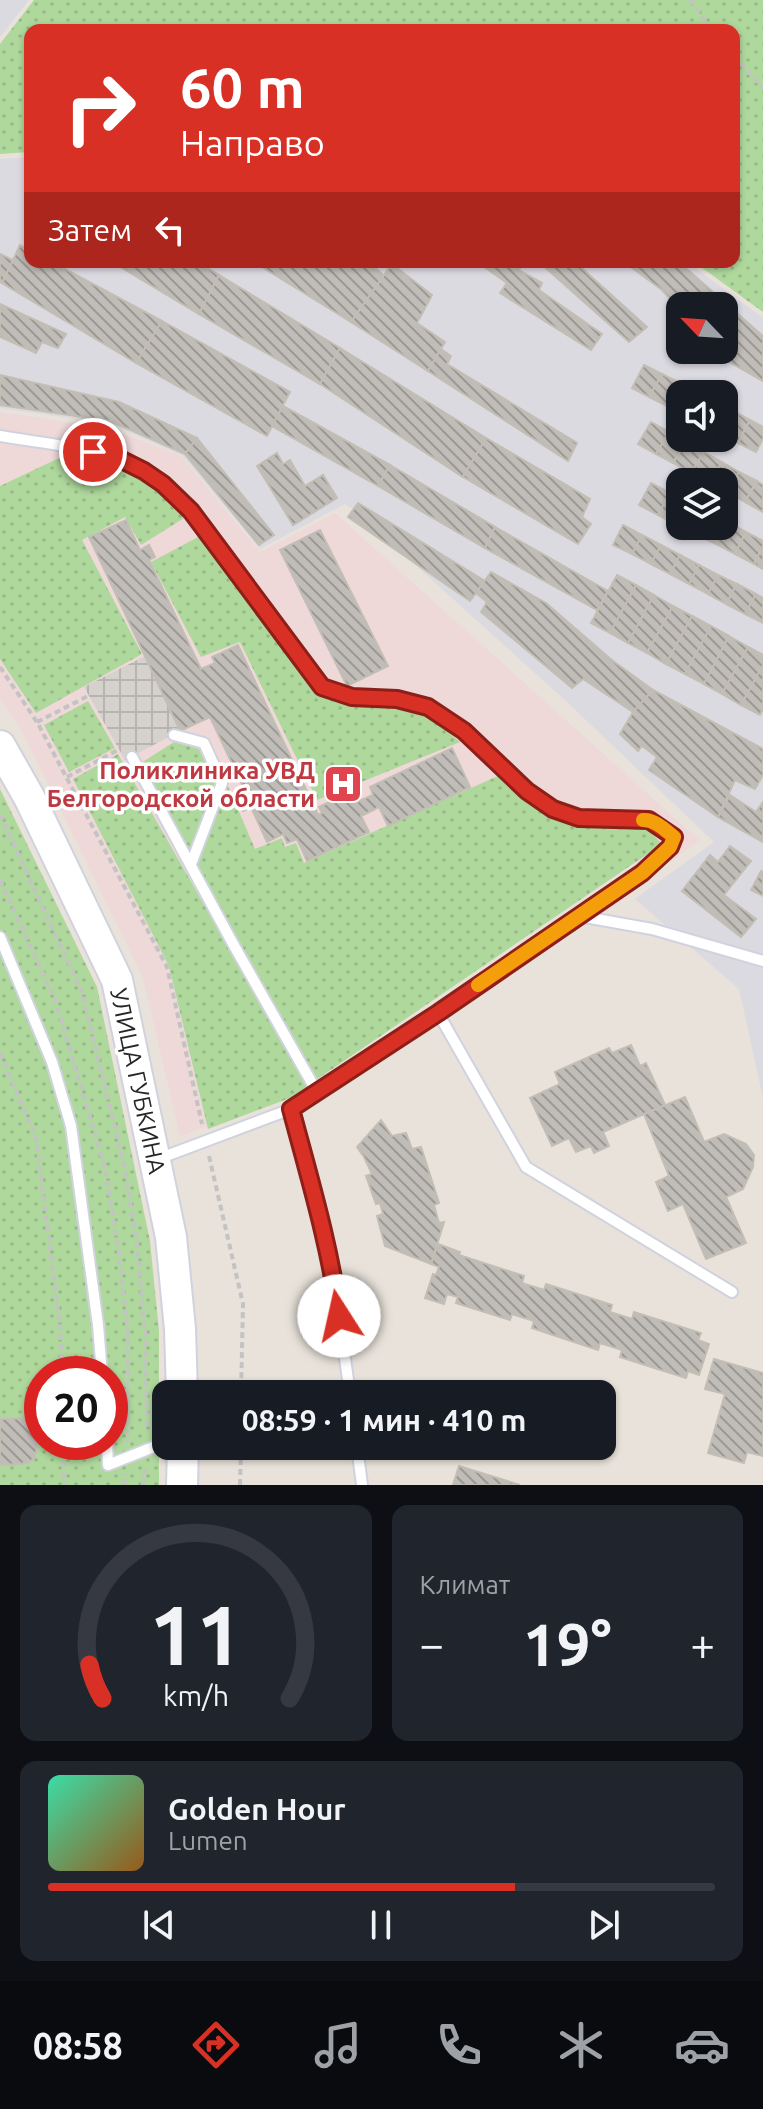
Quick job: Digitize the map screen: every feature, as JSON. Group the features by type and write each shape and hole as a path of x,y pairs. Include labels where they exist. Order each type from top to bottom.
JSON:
{"main road":[{"name":"УЛИЦА ГУБКИНА","path":"0,746 29,797 117,980 171,1237 182,1380"},
{"path":"182,1485 183,1460"}],"lane":[{"path":"0,436 107,456 144,471 163,484 191,511 322,687 352,697 397,699 428,707 464,731 527,791 553,809 579,818 649,820 674,837 670,847 642,873 291,1109 156,1159"},
{"path":"174,735 204,743 222,783 191,864"},
{"path":"132,757 317,1092"},
{"path":"579,916 652,929 763,961"},
{"path":"0,937 52,1062 71,1126 101,1356"},
{"path":"438,1013 526,1167 732,1292"},
{"path":"291,1109 336,1294 348,1380"},
{"path":"128,1457 152,1447"},
{"path":"359,1460 362,1485"}],"path":[{"path":"690,0 708,24"},
{"path":"740,63 763,88"},
{"path":"0,667 37,722 167,967 243,1304 241,1380"},
{"path":"37,722 88,696"},
{"path":"67,777 119,750"},
{"path":"0,815 82,992 124,1165 137,1244 145,1331 147,1449 143,1485"},
{"path":"0,1053 36,1138 61,1356"},
{"path":"63,1460 65,1485"},
{"path":"240,1485 241,1460"}],"shaded area":[{"path":"0,0 29,0 0,37"},
{"path":"24,157 24,268 695,268 728,292 666,292 666,364 738,364 738,300 763,318 763,1098 739,989 635,899 714,842 567,702 358,513 345,504 260,549 183,456 111,424 0,408 0,159"},
{"name":"Поликлиника УВД Белгородской области","path":"0,412 111,429 181,456 260,552 335,513 699,840 650,877 634,862 290,1096 180,1136 143,977 21,729 0,698"},
{"path":"145,656 180,731 125,760 84,687"}],"green space":[{"path":"34,0 763,0 763,312 702,268 740,268 740,24 24,24 24,152 0,154 0,44"},
{"path":"74,451 121,464 142,475 189,515 141,545 125,517 82,540 142,654 36,713 0,659 0,486"},
{"path":"202,535 317,692 350,704 398,707 429,716 460,742 317,800 240,642 201,657 151,562"},
{"path":"88,701 115,748 69,772 44,725"},
{"path":"174,742 199,749 216,785 190,852 141,763"},
{"path":"118,754 308,1086 290,1098 208,1129 169,966 73,779"},
{"path":"500,775 545,809 578,823 645,827 662,844 316,1080 195,864 227,784 255,849 282,838 285,847 296,843 304,863"},
{"path":"0,789 97,987 150,1241 159,1331 159,1380 152,1380 152,1460 159,1460 159,1485 0,1485"}],"building":[{"path":"20,245 24,247 24,268 63,268 162,321 136,363 2,283"},
{"path":"0,254 13,260 2,283 0,282"},
{"path":"122,268 207,268 219,275 199,314"},
{"path":"264,268 375,268 384,276 351,322"},
{"path":"389,268 397,268 432,295 417,323 445,342 428,371 351,322"},
{"path":"486,268 520,268 542,283 539,290 602,334 591,350 500,293 507,283"},
{"path":"546,268 582,268 647,327 629,342"},
{"path":"632,268 686,268 713,292 666,292 666,294"},
{"path":"219,275 340,348 320,384 199,314"},
{"path":"0,304 66,334 58,348 42,342 36,353 0,337"},
{"path":"738,314 763,336 763,381 733,364 738,364"},
{"path":"162,321 290,392 267,436 136,363"},
{"path":"340,348 486,438 463,477 320,384"},
{"path":"441,349 451,356 447,364 577,443 568,461 428,371"},
{"path":"644,365 662,374 649,397 632,388"},
{"path":"662,374 674,380 666,380 666,406 649,397"},
{"path":"0,375 119,402 197,438 185,454 110,421 0,405"},
{"path":"283,406 390,465 378,486 272,426"},
{"path":"738,414 750,420 738,443"},
{"path":"750,420 763,427 763,439 756,452 738,443"},
{"path":"651,422 666,430 666,437 656,454 638,444"},
{"path":"666,437 666,452 680,452 673,463 656,454"},
{"path":"197,438 274,535 259,545 185,454"},
{"path":"486,438 590,499 582,517 591,524 578,544 463,477"},
{"path":"680,452 704,452 694,468 682,468 673,463"},
{"path":"704,452 722,462 718,468 694,468"},
{"path":"277,453 283,464 290,460 305,486 323,475 337,498 293,525 257,466"},
{"path":"722,462 732,468 718,468"},
{"path":"390,465 495,527 485,548 378,486"},
{"path":"738,474 757,481 745,502 738,498"},
{"path":"757,481 763,485 763,512 745,502"},
{"path":"651,483 666,491 666,500 658,515 639,505"},
{"path":"666,500 666,519 658,515"},
{"path":"358,503 485,581 470,601 348,517"},
{"path":"126,520 140,550 149,545 155,557 149,560 201,669 215,663 212,657 238,645 318,815 322,813 319,807 350,792 355,803 373,795 370,787 452,748 470,787 388,826 379,807 361,816 369,832 307,861 297,839 287,843 283,834 267,842 251,807 243,811 237,797 246,793 210,717 180,731 89,537"},
{"path":"623,525 642,535 632,554 613,545"},
{"path":"495,527 608,591 597,610 485,548"},
{"path":"738,528 746,532 735,554 716,544 718,540 738,540"},
{"path":"320,530 388,666 347,686 280,550"},
{"path":"746,532 763,541 754,564 735,554"},
{"path":"642,535 661,545 651,564 632,554"},
{"path":"661,545 680,555 670,574 651,564"},
{"path":"763,546 763,569 754,564"},
{"path":"680,555 699,565 689,584 670,574"},
{"path":"699,565 718,575 708,594 689,584"},
{"path":"491,572 546,603 613,661 653,690 633,712 583,679 572,688 481,612 487,602 476,593"},
{"path":"617,575 636,585 610,633 591,623"},
{"path":"718,575 737,584 726,604 708,594"},
{"path":"737,584 756,594 745,614 726,604"},
{"path":"636,585 654,595 628,643 610,633"},
{"path":"756,594 763,598 763,623 745,614"},
{"path":"654,595 673,606 647,653 628,643"},
{"path":"673,606 692,616 666,664 647,653"},
{"path":"692,616 711,626 685,674 666,664"},
{"path":"711,626 729,636 704,684 685,674"},
{"path":"729,636 748,647 722,694 704,684"},
{"path":"748,647 763,655 763,665 741,705 722,694"},
{"path":"763,665 763,709 760,715 741,705"},
{"path":"653,690 763,749 763,775 755,789 735,780 718,817 649,770 657,757 642,746 638,751 620,734 633,712"},
{"path":"730,795 756,812 763,802 763,842 718,817"},
{"path":"730,846 751,861 724,895 756,919 741,937 682,891 710,855 718,862"},
{"path":"763,872 763,896 751,890"},
{"path":"631,1045 640,1066 646,1063 665,1105 603,1132 609,1146 594,1153 591,1146 576,1152 569,1138 552,1146 530,1098 560,1084 555,1072 609,1048 612,1053"},
{"path":"685,1097 704,1142 724,1134 746,1144 754,1155 753,1167 743,1189 726,1197 746,1243 706,1259 683,1204 668,1211 656,1182 669,1176 644,1114"},
{"path":"381,1120 392,1136 406,1133 412,1149 421,1147 439,1203 434,1205 439,1223 444,1222 431,1264 385,1246 377,1216 383,1214 366,1176 372,1174 357,1147"},
{"path":"438,1244 460,1252 459,1255 524,1276 522,1283 544,1290 546,1284 612,1305 610,1312 632,1319 634,1312 701,1333 698,1340 709,1344 699,1375 688,1371 686,1378 620,1357 622,1350 600,1343 598,1350 532,1328 534,1321 512,1314 510,1320 456,1303 458,1297 447,1294 444,1304 425,1298 433,1274 436,1275 439,1267 431,1264"},
{"path":"714,1359 763,1373 763,1456 747,1452 744,1463 708,1453 725,1394 705,1389"},
{"path":"24,1418 24,1460 31,1461 0,1465 0,1419"},
{"path":"459,1466 520,1485 453,1485"}],"slow traffic":[{"path":"478,985 642,873 670,847 674,837 662,827 643,820"}],"place":[{"name":"Поликлиника УВД Белгородской области","path":"343,784"}],"route":[{"path":"93,452 122,460 144,471 163,484 191,511 322,687 352,697 397,699 428,707 464,731 527,791 553,809 579,818 649,820 674,837 670,847 642,873 291,1109 314,1194 339,1316"}]}
